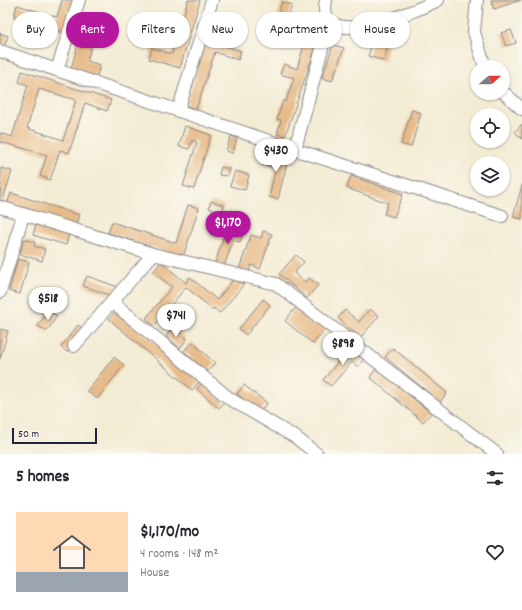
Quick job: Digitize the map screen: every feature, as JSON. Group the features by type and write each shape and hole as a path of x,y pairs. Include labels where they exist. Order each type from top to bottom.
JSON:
{"street":[{"path":"57,70 79,0"},
{"path":"178,110 212,0"},
{"path":"326,0 327,18 334,26 348,28 364,26 403,15 438,0"},
{"path":"477,0 474,32 483,60"},
{"path":"295,149 322,48"},
{"path":"0,51 502,216"},
{"path":"510,98 522,109"},
{"path":"0,207 153,254 276,284 496,454"},
{"path":"0,292 23,215"},
{"path":"74,346 153,254"},
{"path":"112,302 230,399 295,437 317,454"}],"building":[{"path":"62,0 74,0 70,12 66,12 66,26 64,32 58,30 58,14"},
{"path":"188,0 200,0 190,34 190,12 184,12"},
{"path":"491,0 521,0 494,9"},
{"path":"282,2 292,5 290,12 279,12"},
{"path":"17,5 40,12 15,12"},
{"path":"511,30 516,43 506,46 501,33"},
{"path":"0,33 8,36 4,47 0,46"},
{"path":"77,48 91,48 87,61 100,65 97,76 71,69"},
{"path":"152,48 172,54 174,48 186,48 180,68 149,59"},
{"path":"204,48 232,48 241,51 238,60 215,52 196,109 186,106"},
{"path":"303,48 316,48 285,136 277,134 281,120 277,119 283,101 286,101 294,78 280,74 284,64 297,69"},
{"path":"332,48 344,48 332,81 322,78"},
{"path":"371,48 387,48 384,61 368,56"},
{"path":"22,71 111,100 107,111 85,103 69,153 60,150 50,180 40,176 47,155 0,142 0,133 12,137 28,85 19,82","holes":["39,89 76,100 63,140 27,128"]},
{"path":"412,110 421,113 411,147 401,144"},
{"path":"522,124 522,139 515,132"},
{"path":"185,126 211,135 194,189 183,186 197,142 192,140 189,149 179,146"},
{"path":"231,136 237,138 233,153 226,151"},
{"path":"266,153 288,159 278,199 269,197 276,168 263,164"},
{"path":"221,167 229,169 227,176 219,175"},
{"path":"1,168 12,171 2,203 0,202"},
{"path":"235,171 249,175 245,190 230,186"},
{"path":"351,176 403,194 394,217 384,214 388,203 347,188"},
{"path":"522,185 522,219 513,217"},
{"path":"11,193 79,215 75,227 7,204"},
{"path":"211,201 224,205 222,212 209,208"},
{"path":"188,205 199,208 183,257 108,233 112,222 176,243"},
{"path":"36,224 69,234 66,245 33,235"},
{"path":"227,226 244,232 240,242 233,240 224,267 215,264"},
{"path":"263,231 272,234 260,269 251,265 248,275 238,272 251,235 261,238"},
{"path":"24,239 35,242 34,246 45,249 42,261 20,254"},
{"path":"296,255 304,262 294,273 305,282 309,278 318,285 307,298 279,274"},
{"path":"18,259 29,262 20,294 9,291"},
{"path":"161,262 186,283 190,277 217,300 233,280 244,284 220,313 214,308 213,310 186,287 154,326 146,318 172,287 153,272"},
{"path":"87,276 118,287 115,297 83,286"},
{"path":"263,299 270,305 246,335 239,329"},
{"path":"297,306 325,329 313,344 285,321"},
{"path":"370,309 379,316 360,338 338,318 345,310 359,322"},
{"path":"117,310 200,381 192,390 109,319"},
{"path":"48,311 57,316 47,331 38,326"},
{"path":"78,325 84,330 67,352 61,347"},
{"path":"173,327 187,339 180,348 166,336"},
{"path":"0,329 8,331 0,359"},
{"path":"192,342 215,363 207,372 184,351"},
{"path":"350,347 364,358 358,367 352,362 331,386 323,380"},
{"path":"393,348 447,393 440,402 385,357"},
{"path":"114,357 124,365 97,399 87,391"},
{"path":"377,368 431,413 423,422 370,377"},
{"path":"202,383 224,402 219,408 197,389"},
{"path":"244,385 267,403 259,413 237,394"}]}
